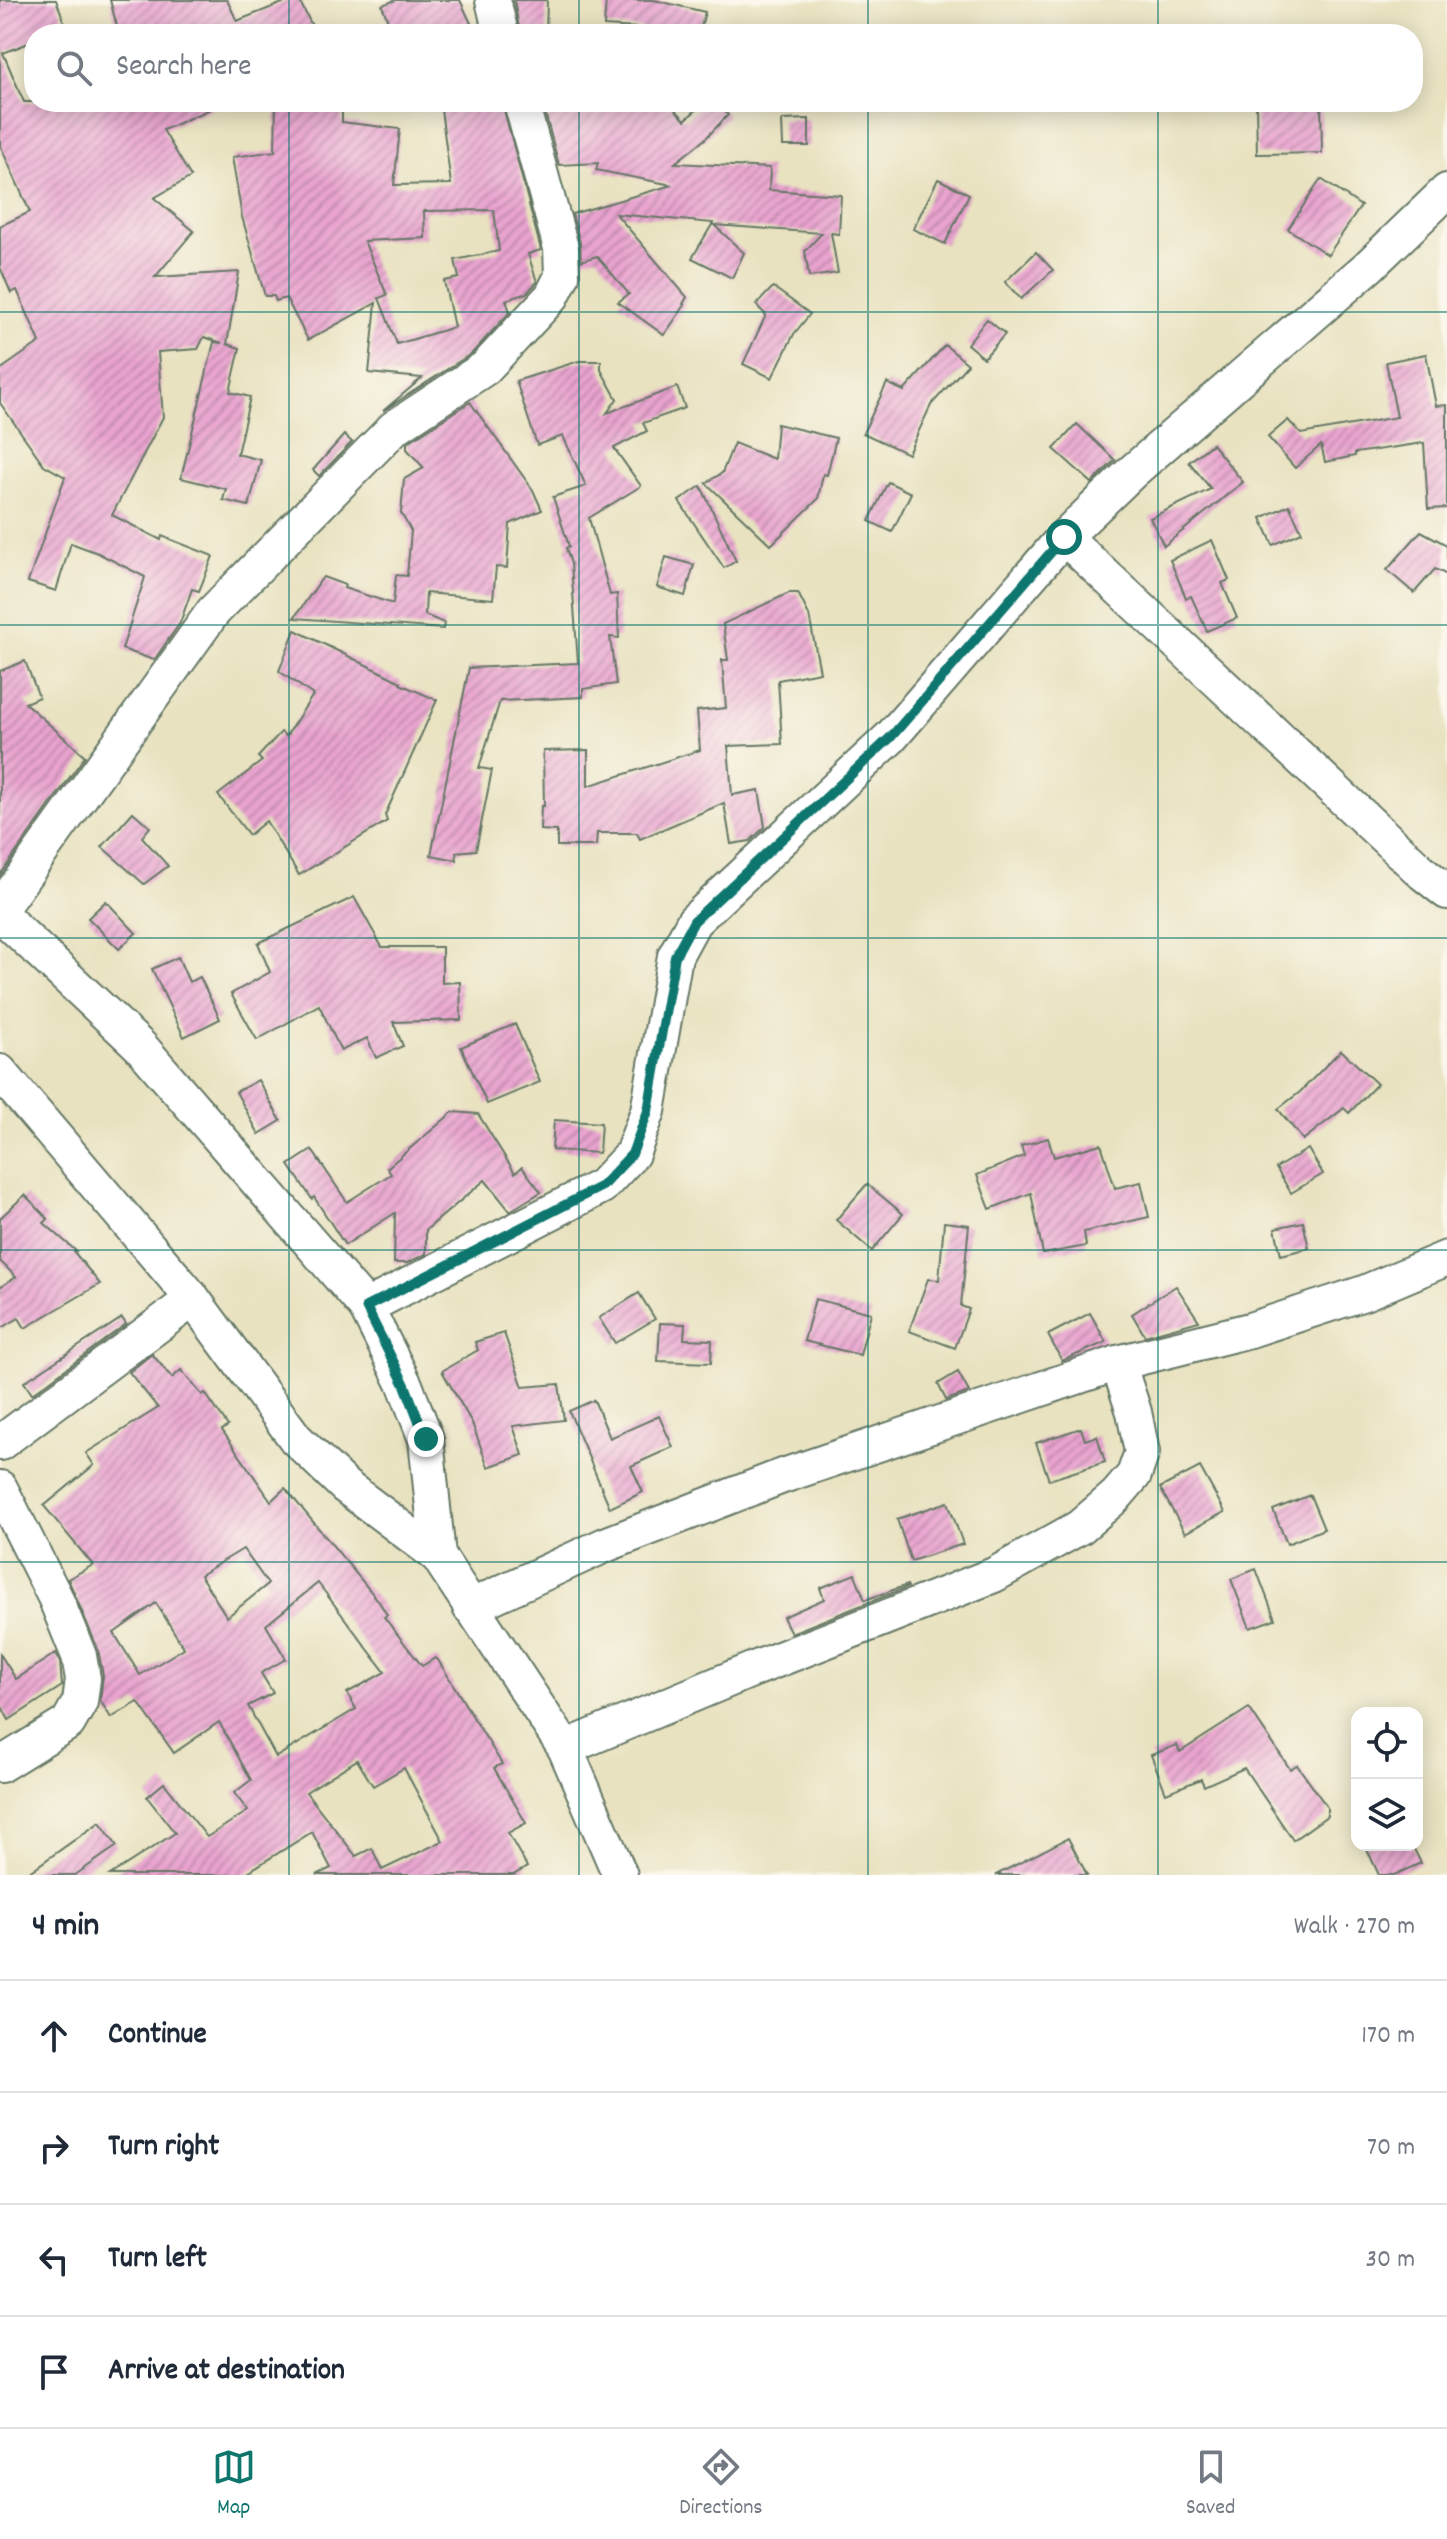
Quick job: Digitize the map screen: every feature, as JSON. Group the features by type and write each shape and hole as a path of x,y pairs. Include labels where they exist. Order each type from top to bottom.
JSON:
{"street":[{"path":"493,0 499,24"},
{"path":"438,1556 426,1439 405,1385 366,1307 140,1046 0,912 213,612 394,428 485,368 552,296 562,276 561,248 524,112"},
{"path":"366,1307 602,1186 632,1154 648,1111 675,956 694,921 891,737 1064,537 1132,472 1368,267 1447,191"},
{"path":"1064,537 1447,892"},
{"path":"0,1072 193,1299 296,1439 345,1486 438,1556 565,1748 620,1875"},
{"path":"470,1607 605,1545 780,1477 1118,1363 1250,1330 1364,1293 1447,1258"},
{"path":"0,1443 193,1299"},
{"path":"565,1748 754,1669 994,1575 1080,1527 1116,1496 1134,1475 1142,1452 1134,1412 1118,1363"},
{"path":"0,1488 55,1597 79,1656 83,1679 80,1702 68,1723 0,1765"}],"building":[{"path":"0,0 56,0 65,24 24,24 24,45 3,53 24,102 24,112 204,112 163,130 191,177 154,198 194,231 155,277 239,272 227,344 240,348 230,392 250,397 237,454 261,460 249,506 223,500 226,489 181,478 214,342 222,343 204,337 198,349 158,352 163,417 112,515 161,540 162,536 213,556 199,591 192,589 180,623 154,660 122,649 145,577 71,543 56,591 28,582 65,477 44,465 0,403 0,370 40,342 17,290 11,293 0,267 0,226 30,212 0,145"},
{"path":"110,0 227,0 237,21 290,0 299,0 311,24 116,24"},
{"path":"396,0 460,0 471,24 389,24 382,5"},
{"path":"514,0 547,0 546,24 518,24"},
{"path":"606,0 654,0 705,12 702,24 604,24"},
{"path":"276,112 342,112 342,122 400,129 394,185 451,184 441,112 505,112 541,250 528,254 537,282 527,293 506,300 510,312 472,353 383,411 422,378 369,373 376,303 308,340 286,298 276,301 274,296 265,296 242,217 232,157 275,151","holes":["494,210 499,251 455,260 459,278 444,281 454,327 397,344 379,298 387,295 364,241 425,238 424,211"]},
{"path":"545,112 677,112 685,120 694,112 725,112 728,115 705,139 675,163 770,168 769,190 841,195 839,234 831,233 838,273 809,277 805,251 822,233 714,225 744,253 732,278 692,258 713,223 616,214 687,297 685,305 664,335 618,302 629,294 597,256 581,261 580,243 572,214 672,185 596,170 598,163 559,165"},
{"path":"1256,112 1321,112 1322,153 1257,154"},
{"path":"809,119 809,146 783,146 782,120"},
{"path":"938,179 969,194 945,244 913,229"},
{"path":"1321,179 1361,206 1328,255 1288,229"},
{"path":"1036,252 1053,270 1021,299 1005,282"},
{"path":"773,287 810,314 794,334 772,378 743,364 766,315 756,305"},
{"path":"987,319 1005,334 984,358 967,344"},
{"path":"945,345 968,364 931,405 908,454 863,433 887,383 904,391"},
{"path":"1426,354 1436,406 1447,405 1447,508 1428,509 1424,443 1355,453 1355,456 1325,462 1321,445 1295,468 1268,437 1288,420 1301,434 1397,417 1386,362"},
{"path":"579,361 601,361 601,370 617,399 607,413 677,387 685,408 643,423 647,431 614,448 641,486 589,518 610,595 617,594 619,638 610,637 616,684 583,689 583,697 500,701 479,768 492,770 476,850 456,852 457,860 431,855 469,668 578,663 571,564 566,548 569,546 553,497 586,486 563,436 537,445 516,381"},
{"path":"470,402 533,490 542,510 510,524 507,568 496,567 493,599 426,593 425,615 444,623 443,629 294,618 323,577 345,585 344,588 393,604 396,575 407,576 411,531 401,513 404,479 424,468 407,449 407,443"},
{"path":"777,424 836,438 818,499 771,545 706,483 722,473 734,443 774,459"},
{"path":"1077,424 1115,460 1092,483 1054,449"},
{"path":"344,435 352,442 319,476 313,470"},
{"path":"1212,444 1243,482 1164,546 1150,518 1211,489 1189,462"},
{"path":"888,482 911,493 892,532 869,521"},
{"path":"701,486 736,561 724,568 679,501"},
{"path":"1289,505 1302,532 1273,545 1261,518"},
{"path":"1421,531 1447,545 1447,575 1435,569 1414,593 1387,570"},
{"path":"1212,540 1229,580 1222,583 1237,618 1207,631 1191,596 1186,598 1170,560"},
{"path":"666,557 694,565 685,596 657,587"},
{"path":"789,593 798,593 809,615 820,672 778,680 782,744 728,746 732,795 759,790 765,827 750,841 731,844 724,803 640,839 637,833 597,833 596,846 557,846 557,831 540,830 541,806 544,806 543,751 588,750 588,786 700,750 697,711 726,708 722,660 728,660 723,624"},
{"path":"295,630 437,700 385,815 387,821 299,875 266,821 249,835 218,795 262,761 258,757 281,732 286,736 313,695 279,671"},
{"path":"25,661 39,697 25,703 85,756 0,875 0,671"},
{"path":"133,812 150,827 142,837 168,866 144,884 102,847"},
{"path":"354,897 382,947 442,947 442,983 460,982 461,1020 393,1022 403,1046 376,1058 367,1038 341,1051 319,1005 257,1040 231,994 270,972 258,943"},
{"path":"106,901 136,933 119,949 88,918"},
{"path":"178,957 189,982 200,977 220,1019 184,1037 152,969"},
{"path":"515,1024 540,1082 487,1104 461,1047"},
{"path":"1341,1050 1377,1084 1349,1113 1344,1108 1303,1140 1278,1109 1300,1092"},
{"path":"258,1080 281,1121 259,1134 236,1092"},
{"path":"453,1112 478,1114 515,1173 522,1167 541,1192 510,1211 485,1180 426,1230 426,1254 407,1263 394,1263 395,1213 345,1245 289,1165 312,1150 347,1202 391,1174 387,1168"},
{"path":"554,1120 601,1123 599,1153 552,1150"},
{"path":"1048,1138 1054,1157 1101,1144 1115,1188 1141,1182 1149,1217 1084,1232 1086,1246 1043,1254 1031,1193 990,1209 977,1175 1024,1156 1021,1146"},
{"path":"1308,1149 1323,1174 1291,1193 1276,1168"},
{"path":"867,1184 903,1214 872,1251 836,1220"},
{"path":"25,1195 48,1219 44,1223 76,1251 100,1284 25,1328 19,1318 0,1329 0,1287 16,1277 0,1261 0,1218"},
{"path":"944,1222 969,1225 961,1306 969,1309 955,1348 909,1331 928,1279 939,1280"},
{"path":"1303,1222 1309,1248 1281,1255 1275,1228"},
{"path":"1176,1286 1199,1321 1145,1336 1132,1314"},
{"path":"639,1293 655,1319 615,1343 599,1318"},
{"path":"815,1299 871,1313 860,1355 804,1341"},
{"path":"1090,1313 1106,1342 1062,1361 1048,1335"},
{"path":"122,1318 126,1324 32,1394 24,1382"},
{"path":"660,1323 685,1324 684,1339 712,1340 711,1363 658,1361"},
{"path":"504,1333 523,1387 559,1384 564,1420 513,1426 523,1455 488,1467 472,1423 442,1371 478,1350 475,1342"},
{"path":"152,1354 172,1378 181,1370 202,1395 205,1393 228,1426 222,1430 271,1501 285,1488 378,1600 387,1615 384,1617 422,1666 435,1658 438,1660 502,1764 494,1768 526,1823 508,1833 527,1867 513,1875 317,1875 331,1868 312,1832 243,1875 110,1875 175,1833 147,1797 164,1783 207,1837 248,1811 234,1793 251,1780 219,1722 174,1753 138,1702 111,1718 100,1700 103,1676 98,1649 68,1579 93,1565 44,1506 94,1465 86,1453 158,1408 129,1372","holes":["243,1549 268,1584 227,1617 200,1575","318,1583 385,1672 347,1693 356,1709 276,1757 248,1706 273,1693 261,1673 286,1659 266,1625","156,1603 184,1648 140,1675 114,1633","357,1760 373,1786 404,1768 443,1841 382,1870 372,1848 356,1856 306,1792"]},
{"path":"958,1372 969,1392 946,1400 938,1384"},
{"path":"594,1400 610,1438 659,1416 673,1447 631,1466 643,1492 610,1508 569,1411"},
{"path":"1081,1428 1085,1440 1097,1436 1105,1462 1049,1480 1036,1443"},
{"path":"1200,1467 1225,1512 1185,1533 1160,1488"},
{"path":"1310,1495 1324,1529 1287,1544 1273,1510"},
{"path":"948,1502 963,1544 911,1561 897,1519"},
{"path":"1256,1569 1275,1619 1250,1628 1231,1579"},
{"path":"855,1574 865,1600 908,1587 791,1633 783,1617 824,1599 820,1588"},
{"path":"56,1653 62,1686 9,1720 0,1703 0,1654 16,1679"},
{"path":"1249,1708 1290,1769 1297,1765 1327,1807 1327,1816 1293,1840 1244,1768 1204,1786 1201,1779 1166,1793 1151,1755 1177,1745 1180,1752"},
{"path":"100,1822 117,1846 75,1875 25,1875"},
{"path":"1068,1838 1087,1875 996,1875"},
{"path":"1368,1851 1415,1851 1421,1863 1394,1875 1379,1875"}],"route":[{"path":"426,1439 405,1385 366,1307 602,1186 632,1154 648,1111 675,956 694,921 891,737 1064,537"}]}
